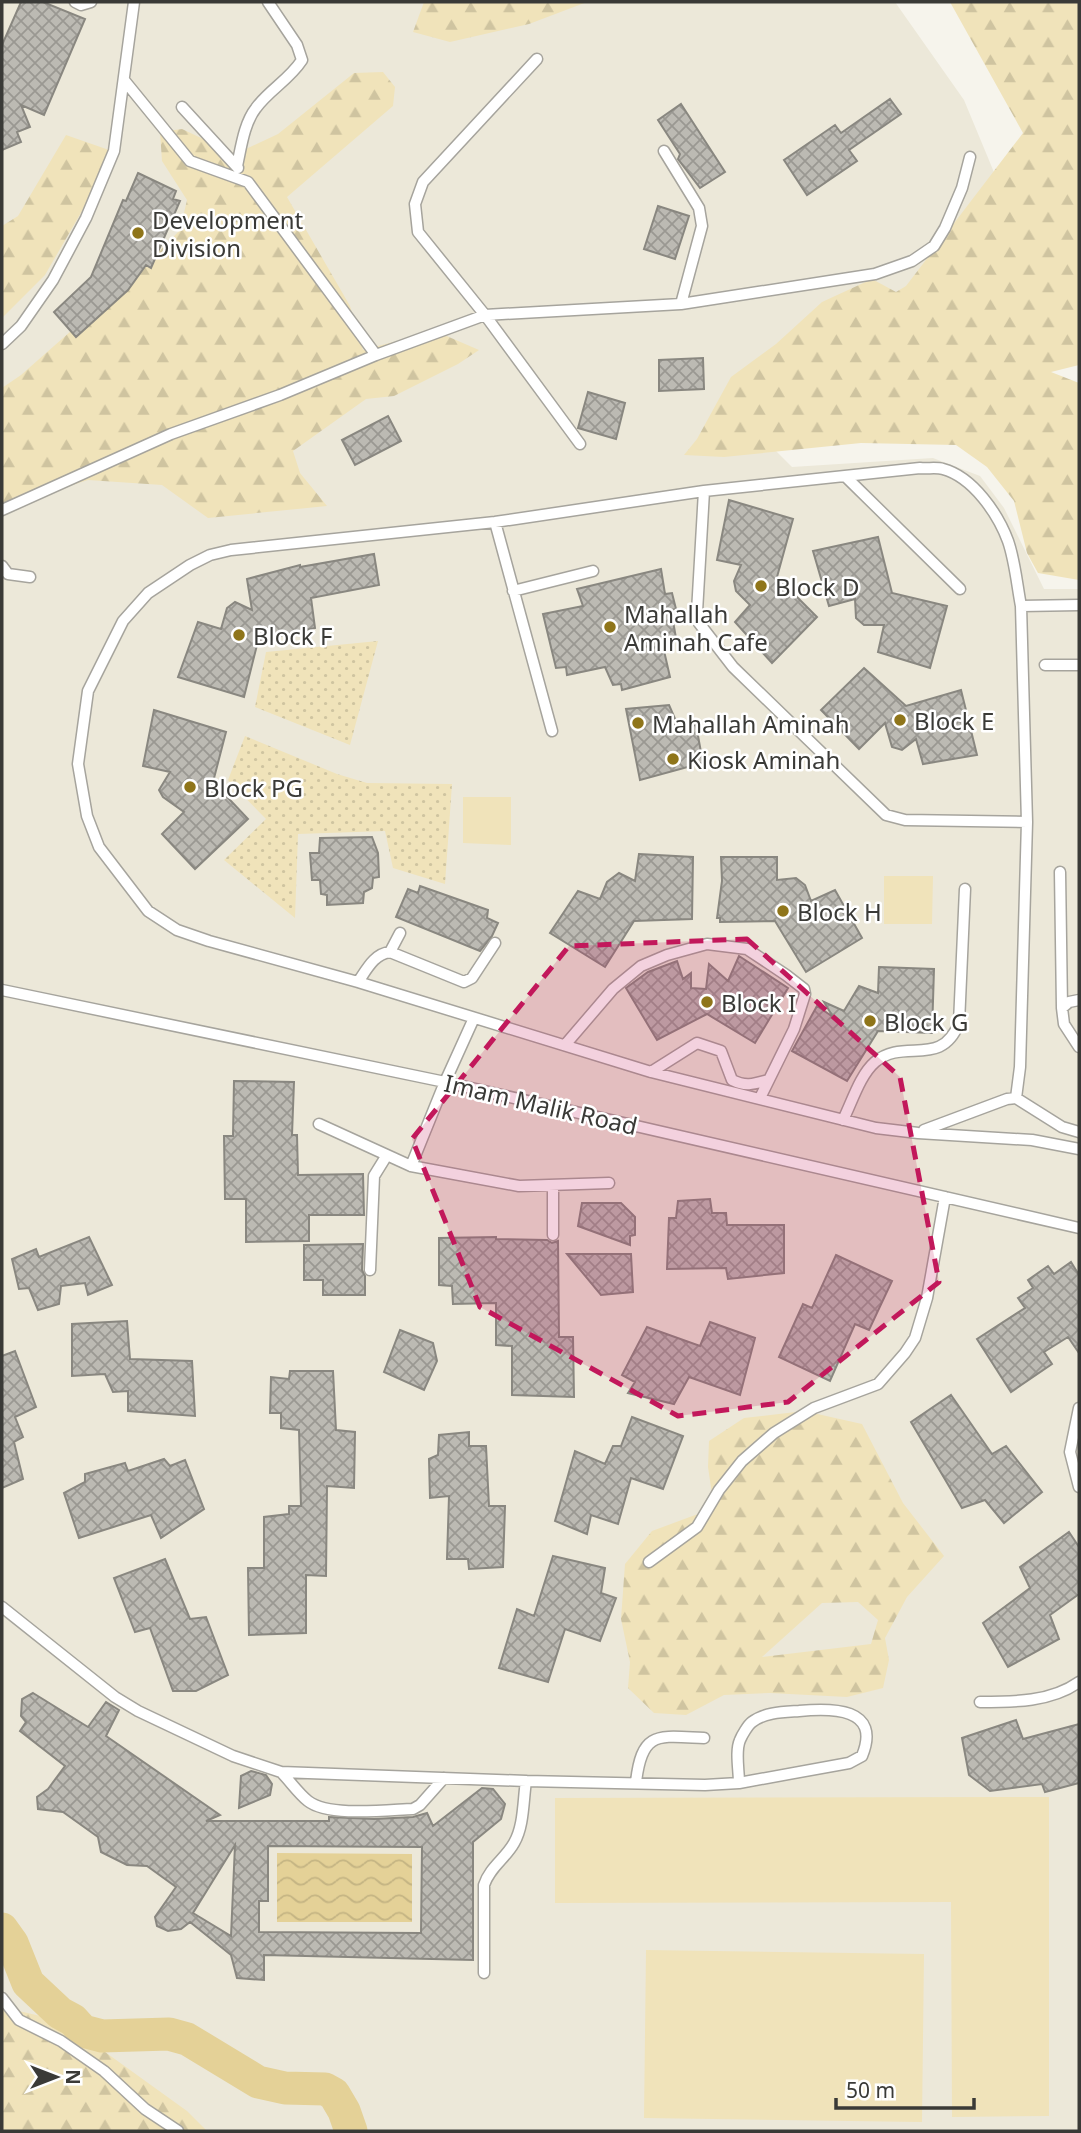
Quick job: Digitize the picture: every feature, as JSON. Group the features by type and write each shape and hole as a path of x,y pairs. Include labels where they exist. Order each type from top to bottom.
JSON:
{"lane":[{"path":"75,2 81,5 90,2"},
{"path":"2,344 21,326 53,280 86,218 114,152 134,2"},
{"path":"237,166 244,134 255,108 293,74 302,60 297,45 268,2"},
{"path":"537,59 423,182 415,204 418,232 485,315 580,444"},
{"path":"124,80 190,161 248,182"},
{"path":"181,107 237,166 376,355"},
{"path":"664,151 699,208 702,226 681,304"},
{"path":"2,510 171,434 280,395 376,355 485,315 681,304 876,274 912,261 934,246 945,228 962,188 970,157"},
{"path":"1016,1098 1020,1067 1027,821 1021,606 1008,542 993,513 974,489 960,477 942,469 920,468 847,478 704,491 495,522 231,550 210,555 148,593 123,621 88,691 78,764 87,816 99,848 148,911 177,930 358,982 651,1072 843,1120 876,1128 1032,1140 1079,1149"},
{"path":"847,478 960,589"},
{"path":"704,491 696,612 699,623 733,667 886,815 905,820 1027,821"},
{"path":"495,522 552,732"},
{"path":"2,566 8,574 30,577"},
{"path":"513,591 593,571"},
{"path":"1021,606 1079,605"},
{"path":"1045,665 1079,665"},
{"path":"1060,872 1062,1008 1064,1024 1079,1047"},
{"path":"843,1120 875,1062 891,1053 930,1050 942,1046 954,1036 959,1023 965,889"},
{"path":"390,952 400,933"},
{"path":"358,982 374,959 381,953 390,952 464,982 472,978 495,943"},
{"path":"565,1045 613,989 641,966 667,955 707,944 747,948 804,989 805,994 794,1030 760,1098"},
{"name":"Imam Malik Road","path":"2,990 445,1082 1079,1228"},
{"path":"1062,1008 1069,1002 1079,1000"},
{"path":"411,1166 474,1018"},
{"path":"651,1072 697,1043 722,1051 732,1080 742,1085 768,1080"},
{"path":"918,1133 1016,1098 1062,1127 1079,1132"},
{"path":"319,1124 411,1166 519,1186 609,1183"},
{"path":"370,1269 374,1176 387,1155"},
{"path":"552,1235 553,1185"},
{"path":"649,1562 696,1527 741,1461 774,1433 814,1408 878,1384 905,1353 915,1338 928,1298 945,1198"},
{"path":"1079,1408 1070,1452 1079,1487"},
{"path":"2,1607 115,1697 138,1711 233,1756 282,1772 526,1781 705,1785 739,1783 849,1763 862,1756 867,1745 860,1719 849,1712 827,1708 773,1713 752,1722 739,1741 739,1783"},
{"path":"980,1702 1013,1702 1063,1694 1079,1682"},
{"path":"636,1782 639,1759 644,1747 657,1738 704,1738"},
{"path":"282,1772 308,1801 320,1808 339,1810 413,1808 420,1805 444,1778"},
{"path":"484,1973 484,1885 488,1873 512,1847 519,1834 526,1781"},
{"path":"2,1998 19,2020 61,2041 104,2071 145,2109 178,2131"}],"highlighted area":[{"path":"747,939 900,1077 939,1282 788,1402 678,1416 480,1307 412,1139 569,946"}],"shaded area":[{"path":"2,2 895,2 964,100 1013,218 760,435 792,467 933,458 980,476 1004,508 1044,589 1079,589 1079,2131 2,2131"}],"green space":[{"path":"424,2 587,2 529,24 450,42 413,32"},
{"path":"950,2 1079,2 1079,365 1051,372 1079,383 1079,580 1038,573 1027,553 1014,501 987,467 956,445 861,443 724,457 684,455 697,439 731,377 776,344 822,302 872,279 896,292 906,286 1023,133"},
{"path":"383,72 395,87 393,106 287,197 350,306 363,350 435,331 479,350 458,364 394,396 366,399 293,451 300,473 327,506 208,518 162,485 88,480 2,508 2,388 21,375 146,265 180,230 187,200 162,161 160,132 182,129 235,154 278,134 354,73"},
{"path":"66,135 109,150 82,211 45,275 2,318 2,226 18,216"},
{"path":"378,641 350,745 255,707 266,652"},
{"path":"245,736 337,774 367,783 452,784 445,884 393,868 385,831 298,834 295,918 224,860 266,819 228,780"},
{"path":"463,797 511,797 511,845 463,843"},
{"path":"884,876 933,876 932,924 884,924"},
{"path":"804,1411 862,1424 903,1503 944,1556 907,1597 885,1638 889,1660 883,1688 847,1697 770,1693 724,1695 686,1715 654,1713 628,1688 630,1662 621,1619 625,1564 652,1531 714,1508 708,1467 709,1441 744,1418","holes":["858,1602 878,1620 871,1644 762,1657 822,1603"]},
{"path":"1049,1797 1049,2116 952,2117 951,1902 555,1903 555,1798"},
{"path":"646,1950 924,1954 922,2122 644,2118"},
{"path":"2,2003 6,2008 62,2021 187,2111 207,2131 2,2131"}],"water":[{"path":"277,1853 412,1854 412,1922 277,1922"}],"building":[{"path":"21,2 43,2 85,19 44,115 21,105 30,127 17,132 21,142 2,150 2,45"},
{"path":"890,99 901,114 849,150 857,161 807,195 784,160 835,125 841,133"},
{"path":"681,104 725,172 700,188 678,159 680,154 658,120"},
{"name":"Development Division","path":"138,173 176,191 173,199 180,201 151,268 146,265 128,290 76,337 54,312 91,277 123,200 126,201"},
{"path":"658,206 689,216 675,259 644,249"},
{"path":"703,358 704,389 659,391 659,360"},
{"path":"588,392 625,403 616,439 578,428"},
{"path":"388,416 401,441 355,465 342,440"},
{"name":"Block D","path":"729,500 793,519 777,577 817,617 772,663 735,622 750,605 736,591 734,581 741,565 717,560"},
{"path":"878,537 892,593 947,606 930,668 878,652 884,625 864,625 856,618 855,599 829,606 813,551"},
{"name":"Block F","path":"374,554 379,585 311,598 315,628 258,641 244,697 178,677 198,622 221,629 227,608 235,602 252,610 247,579 300,565"},
{"name":"Mahallah Aminah Cafe","path":"661,569 665,594 672,593 676,609 671,610 676,638 662,642 670,677 622,690 621,684 613,685 605,667 567,675 566,667 556,668 543,614 583,606 577,589"},
{"name":"Block E","path":"864,668 906,706 961,690 977,755 923,764 916,739 902,750 892,747 885,723 859,749 821,710"},
{"path":"669,705 679,728 696,725 703,763 640,780 626,709"},
{"name":"Block PG","path":"154,710 226,732 213,782 248,819 195,869 162,834 184,812 163,797 159,790 170,772 143,766"},
{"path":"372,837 378,853 379,877 373,878 372,888 364,892 363,903 327,905 327,895 321,894 320,880 312,880 310,853 319,853 320,838"},
{"path":"639,854 693,857 692,919 634,921 605,967 550,933 578,891 600,899 607,882 619,873 635,881"},
{"name":"Block H","path":"721,857 777,857 777,880 796,878 805,885 811,901 835,890 862,938 806,972 775,921 720,922 720,918 717,918 722,881"},
{"path":"420,886 488,910 487,918 498,923 480,951 396,917 408,889 418,893"},
{"name":"Block I","path":"739,956 788,988 755,1043 707,1014 657,1040 626,988 648,972 677,961 683,979 691,973 691,988 706,989 709,964 728,981"},
{"name":"Block G","path":"879,967 934,969 932,1033 878,1031 847,1081 792,1051 817,1006 833,1017 824,1002 844,1011 859,986 878,993"},
{"path":"234,1081 294,1082 292,1135 297,1135 298,1175 363,1174 364,1215 309,1215 309,1241 246,1242 246,1199 225,1199 224,1136 233,1136"},
{"path":"710,1199 712,1213 726,1213 727,1225 784,1225 784,1273 728,1279 726,1268 667,1269 669,1218 676,1218 678,1201"},
{"path":"582,1203 621,1203 635,1217 635,1235 630,1236 630,1245 578,1226"},
{"path":"89,1237 112,1285 88,1295 85,1283 61,1286 59,1304 38,1310 29,1288 19,1289 12,1259 36,1249 39,1257"},
{"path":"439,1238 547,1240 552,1243 558,1241 559,1337 573,1337 574,1397 512,1395 512,1346 496,1345 496,1303 453,1304 452,1286 439,1285"},
{"path":"363,1244 365,1295 323,1295 323,1280 304,1280 304,1245"},
{"path":"567,1254 631,1254 633,1292 601,1295"},
{"path":"836,1255 892,1281 869,1330 855,1324 830,1381 779,1357 803,1304 812,1308"},
{"path":"1071,1262 1079,1275 1079,1353 1068,1337 1044,1352 1052,1364 1011,1392 977,1339 1025,1308 1018,1298 1033,1288 1028,1280 1048,1266 1054,1274"},
{"path":"127,1321 130,1359 192,1361 195,1416 128,1411 128,1391 113,1392 105,1374 72,1376 72,1324"},
{"path":"710,1322 755,1338 740,1395 689,1377 674,1404 628,1393 635,1382 622,1375 647,1327 700,1346"},
{"path":"400,1330 433,1343 437,1361 424,1390 384,1372"},
{"path":"15,1351 36,1407 15,1417 23,1437 14,1442 23,1479 2,1488 2,1356"},
{"path":"290,1371 333,1371 336,1430 355,1432 354,1488 327,1486 326,1576 306,1575 306,1633 249,1635 248,1568 264,1568 264,1517 289,1514 289,1506 301,1506 299,1430 281,1428 281,1413 270,1413 271,1377 289,1379"},
{"path":"951,1395 992,1454 1006,1446 1042,1492 1004,1523 985,1500 962,1508 911,1422"},
{"path":"632,1417 683,1436 663,1489 631,1478 618,1524 591,1515 587,1534 555,1521 575,1451 605,1464 613,1446 621,1446"},
{"path":"469,1432 469,1446 486,1446 489,1506 505,1506 503,1567 469,1569 468,1559 447,1559 449,1496 430,1498 429,1459 438,1455 439,1435"},
{"path":"164,1459 170,1466 185,1460 204,1509 161,1538 151,1515 79,1538 64,1493 85,1482 85,1474 125,1463 128,1471"},
{"path":"1069,1532 1079,1547 1079,1594 1050,1615 1059,1639 1008,1667 983,1623 1030,1588 1020,1567"},
{"path":"553,1556 605,1568 601,1593 616,1598 600,1641 565,1629 548,1682 499,1668 517,1609 534,1616"},
{"path":"165,1559 190,1619 206,1617 228,1675 196,1691 173,1691 150,1628 135,1632 114,1578"},
{"path":"33,1693 88,1727 106,1702 119,1710 106,1736 220,1815 206,1821 329,1821 329,1817 374,1819 413,1817 427,1813 433,1826 482,1788 493,1789 505,1804 501,1819 473,1842 473,1960 264,1955 264,1980 237,1978 231,1955 190,1922 181,1929 168,1931 157,1926 155,1917 176,1887 147,1866 127,1865 101,1852 98,1837 63,1812 38,1809 37,1797 48,1789 65,1766 20,1731 26,1722 21,1716 22,1699","holes":["235,1845 231,1936 193,1913","268,1846 422,1847 421,1933 259,1932 259,1901 268,1901"]},
{"path":"1016,1720 1023,1739 1079,1724 1079,1783 1045,1792 1042,1784 990,1791 969,1775 962,1738"},
{"path":"251,1771 266,1775 272,1784 270,1795 239,1808 241,1776"}],"waterway":[{"path":"2,1929 12,1943 28,1983 83,2031 102,2036 169,2034 187,2039 258,2082 285,2088 325,2089 334,2094 351,2131"}],"place":[{"name":"Development Division","path":"138,233"},
{"name":"Block D","path":"761,586"},
{"name":"Mahallah Aminah Cafe","path":"610,627"},
{"name":"Block F","path":"239,635"},
{"name":"Block E","path":"900,720"},
{"name":"Mahallah Aminah","path":"638,723"},
{"name":"Kiosk Aminah","path":"673,759"},
{"name":"Block PG","path":"190,787"},
{"name":"Block H","path":"783,911"},
{"name":"Block I","path":"707,1002"},
{"name":"Block G","path":"870,1021"}]}
